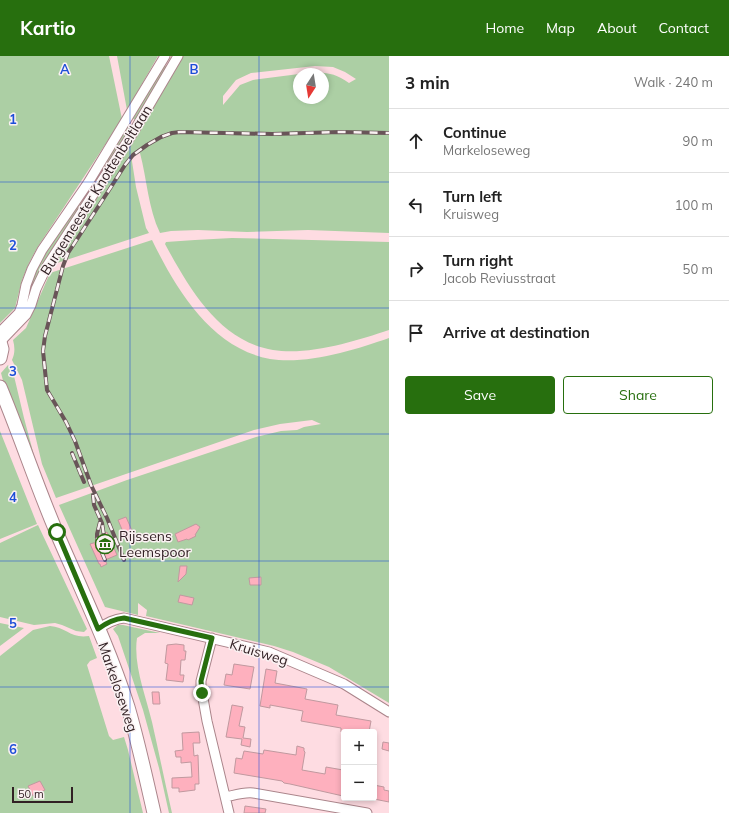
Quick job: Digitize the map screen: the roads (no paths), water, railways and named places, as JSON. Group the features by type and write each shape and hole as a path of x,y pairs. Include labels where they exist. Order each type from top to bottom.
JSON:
{"main road":[{"path":"0,342 2,349 0,358"},
{"name":"Markeloseweg","path":"0,387 52,521 117,676 128,709 154,813"}],"street":[{"name":"Burgemeester Knottenbeltlaan","path":"0,332 19,313 26,285 42,250 88,183 165,56"},
{"name":"Burgemeester Knottenbeltlaan","path":"0,342 26,315 47,266 134,131 178,56"},
{"name":"Kruisweg","path":"98,629 109,622 119,618 124,618 269,652 344,684 389,712"},
{"path":"212,638 201,681 201,687 207,721 229,813"},
{"path":"226,797 247,792 367,813"}],"railway":[{"path":"124,560 107,518 91,485 75,441 66,422 47,390 43,351 45,336 63,266 68,253 133,155 161,137 180,132 272,134 340,132 389,133"},
{"path":"72,453 84,482"},
{"path":"93,495 94,505 102,523 104,536"},
{"path":"100,522 97,541 105,560"}],"place":[{"name":"Rijssens Leemspoor","path":"105,544"}]}
